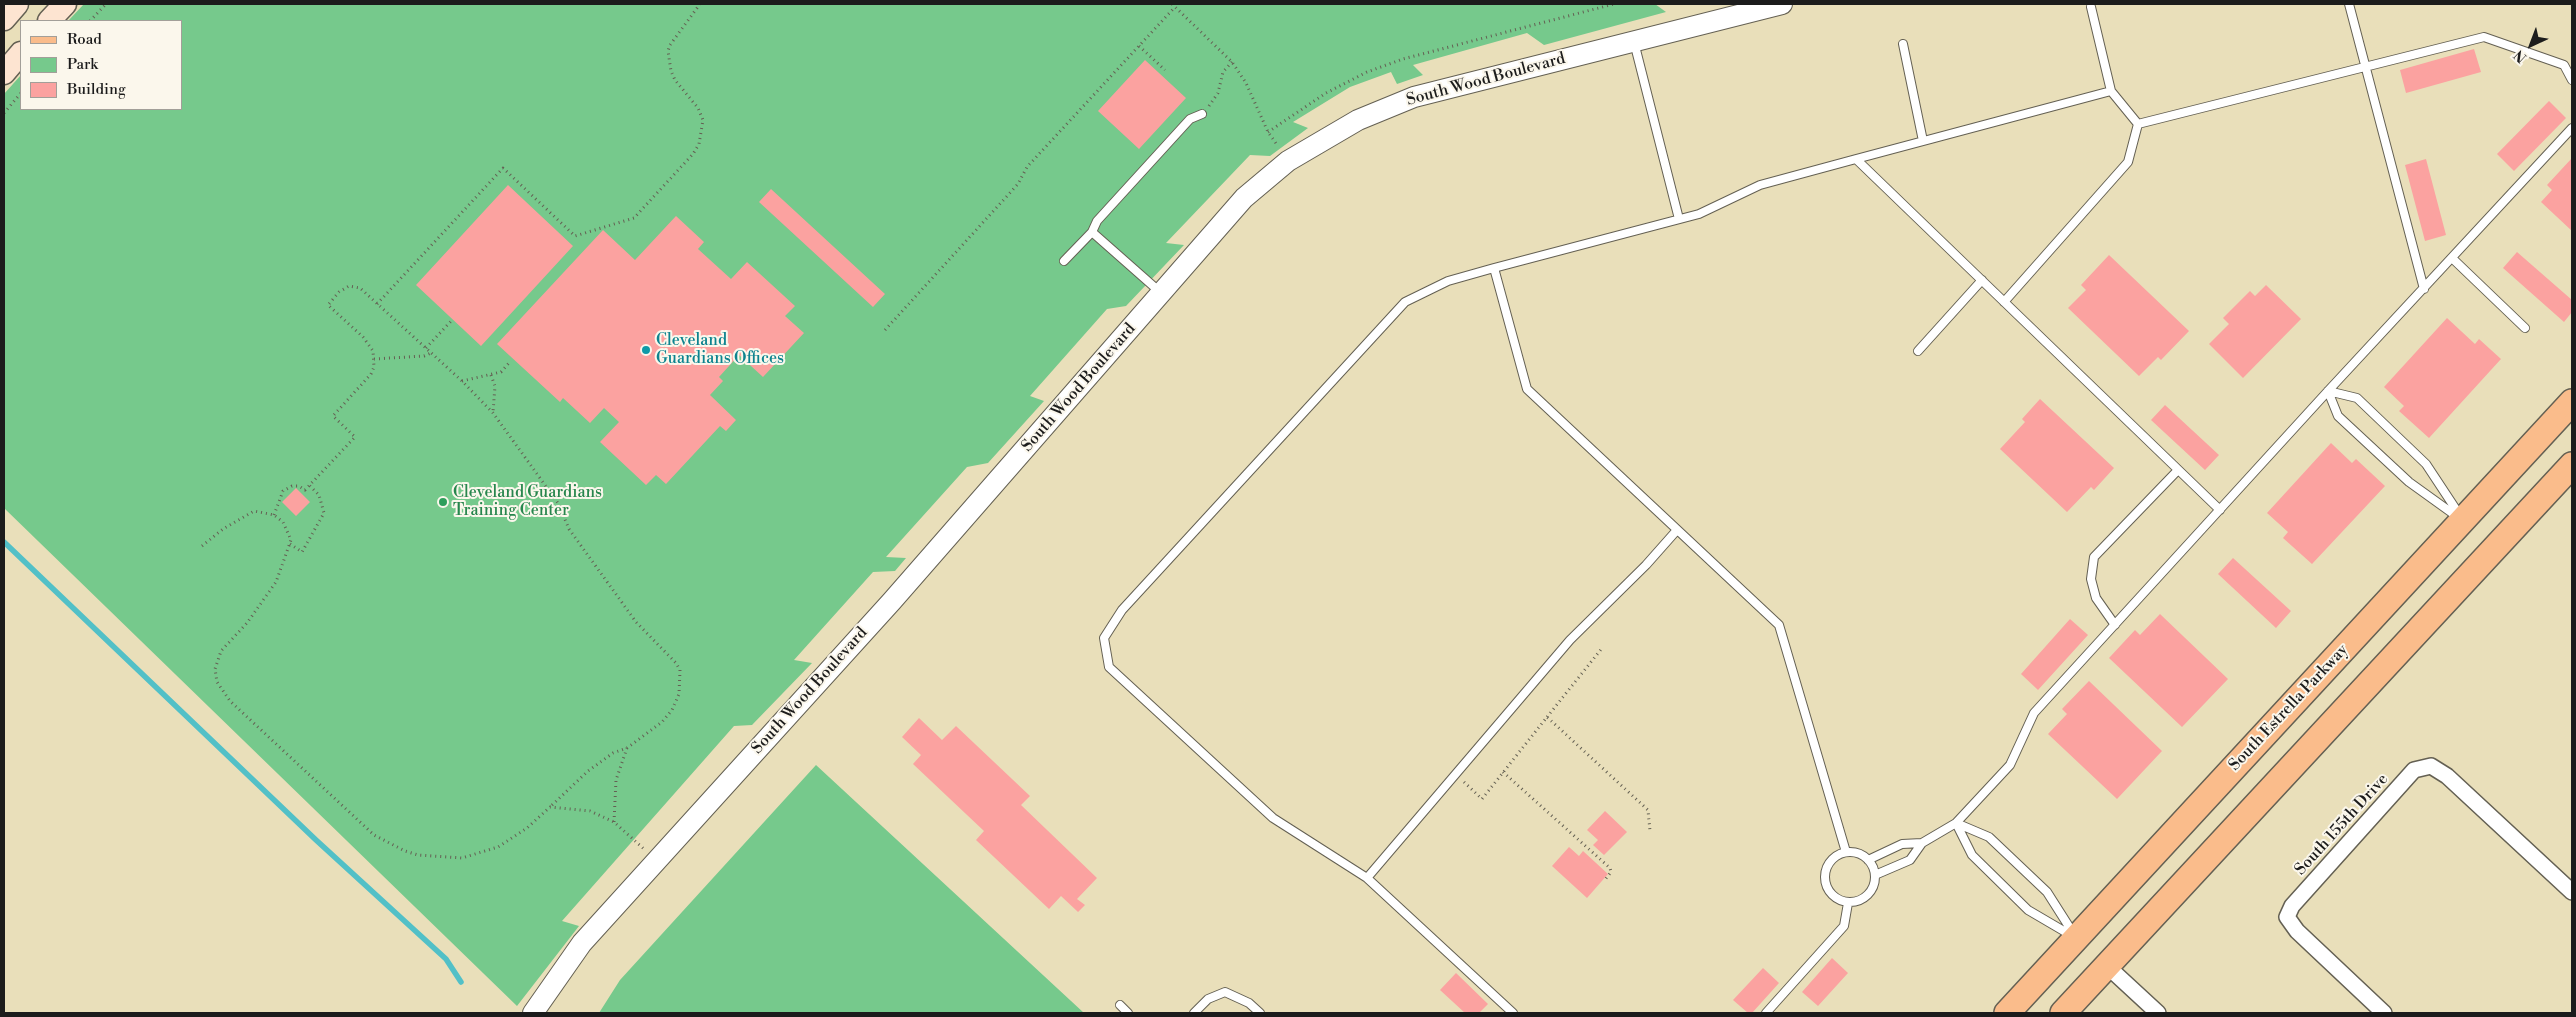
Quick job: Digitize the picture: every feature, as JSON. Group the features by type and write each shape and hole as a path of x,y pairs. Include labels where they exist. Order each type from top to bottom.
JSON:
{"main road":[{"path":"4,19 17,4"},
{"path":"50,20 65,4"},
{"path":"4,73 20,54"},
{"name":"South Estrella Parkway","path":"2007,1013 2572,402"},
{"path":"2063,1013 2572,465"},
{"path":"2076,937 2106,965"}],"street":[{"name":"South Wood Boulevard","path":"534,1013 582,944 898,594 1244,198 1288,161 1358,120 1414,97 1782,4"},
{"name":"South 155th Drive","path":"2384,1013 2297,931 2287,917 2292,906 2414,770 2431,766 2447,776 2572,892"},
{"path":"2106,965 2158,1013"}],"lane":[{"path":"2349,4 2424,289"},
{"path":"2091,7 2111,90 2138,124"},
{"path":"2138,124 2484,38 2564,65 2572,80"},
{"path":"1634,41 1678,219"},
{"path":"1903,44 1923,141"},
{"path":"1513,1013 1367,878 1266,811 1109,667 1104,638 1122,610 1405,302 1448,281 1699,214 1760,185 2111,90"},
{"path":"1064,261 1092,232 1097,221 1190,119 1202,114"},
{"path":"2004,302 2128,162 2138,124"},
{"path":"1875,875 1910,860 1922,843 1956,823 2010,765 2034,713 2328,391 2453,259 2572,128"},
{"path":"1856,159 2220,510"},
{"path":"1092,232 1162,293"},
{"path":"2453,259 2525,328"},
{"path":"1494,268 1527,389 1779,625 1846,852"},
{"path":"1918,351 1982,280"},
{"path":"2328,391 2357,398 2419,457 2426,464 2463,520"},
{"path":"2328,391 2338,416 2409,482 2463,520"},
{"path":"2115,625 2096,598 2091,579 2094,557 2178,470"},
{"path":"1367,878 1570,640 1677,530"},
{"path":"1956,823 1972,855 2028,910 2076,937"},
{"path":"1956,823 1989,837 2047,892 2076,937"},
{"path":"1868,860 1902,844 1922,843"},
{"path":"1846,852 1861,855 1868,860 1875,875 1874,884 1864,898 1848,903 1832,896 1824,881 1827,866 1832,859 1846,852"},
{"path":"1766,1013 1844,926 1848,903"},
{"path":"1194,1013 1208,999 1224,992 1249,1003 1260,1013"},
{"path":"1120,1005 1128,1013"}],"path":[{"path":"91,20 106,4"},
{"path":"377,304 503,168 576,236 634,218 693,154 699,144 703,120 698,108 675,80 671,71 668,51 700,4"},
{"path":"1268,132 1326,93 1367,72 1403,59 1614,4"},
{"path":"885,330 1018,184 1027,167 1139,46 1174,5 1232,62 1253,95 1268,132 1288,161"},
{"path":"1139,46 1165,70"},
{"path":"1202,114 1218,94 1223,72 1232,62"},
{"path":"4,113 20,94"},
{"path":"202,546 223,529 254,511 274,515 283,522 289,533 290,544 276,582 264,603 221,651 217,660 217,682 230,701 374,835 405,851 440,858 462,858 483,853 510,840 588,772 613,753 626,748 662,722 672,710 679,694 680,670 676,663 636,622 569,528 558,503 492,413 462,381 360,288 349,286 339,292 328,305 363,337 373,351 374,367 367,380 333,416 354,437 304,490 299,486 292,486 283,491 274,515"},
{"path":"426,348 453,319"},
{"path":"374,359 424,356 431,353"},
{"path":"462,381 501,372 509,363"},
{"path":"491,375 495,386 492,413"},
{"path":"290,544 302,552 324,513 319,495 309,485"},
{"path":"1456,775 1482,799 1602,647"},
{"path":"1547,717 1648,810 1650,831"},
{"path":"614,822 616,780 626,748"},
{"path":"1503,772 1610,868 1611,872 1604,881"},
{"path":"550,807 590,811 614,822 658,861"}],"green space":[{"name":"Cleveland Guardians Training Center","path":"84,4 1655,4 1666,12 1544,45 1527,33 1413,65 1423,75 1397,84 1391,72 1350,87 1293,122 1308,128 1270,156 1250,155 1166,243 1184,245 1126,306 1107,309 1030,396 1044,401 988,463 967,467 886,557 906,558 895,571 873,572 794,660 812,663 752,725 734,726 562,921 579,926 517,1006 4,508 4,94 20,76 20,110 182,110 182,20 69,20"},
{"path":"816,765 1084,1013 599,1013 620,980"}],"building":[{"path":"2474,49 2481,72 2406,93 2400,70"},
{"path":"1145,60 1186,98 1139,149 1098,111"},
{"path":"2549,101 2566,118 2514,171 2497,154"},
{"path":"2572,158 2572,231 2541,202 2552,190 2547,185"},
{"path":"2426,159 2446,235 2425,241 2405,165"},
{"path":"508,185 573,246 481,346 416,285"},
{"path":"771,189 885,294 873,307 759,202"},
{"name":"Cleveland Guardians Offices","path":"676,216 704,242 698,249 731,279 747,262 795,306 785,316 804,333 763,377 739,355 719,377 723,381 710,395 736,420 726,431 720,426 666,484 656,475 646,485 600,442 619,422 604,408 590,423 563,398 560,402 497,344 603,230 635,260"},
{"path":"2517,252 2572,300 2572,312 2564,322 2503,268"},
{"path":"2109,255 2189,331 2161,360 2158,357 2139,376 2068,308 2086,290 2081,285"},
{"path":"2266,285 2301,319 2243,378 2209,344 2229,324 2223,318 2250,291 2255,296"},
{"path":"2447,318 2475,344 2479,339 2501,359 2429,438 2399,411 2404,406 2384,387"},
{"path":"2040,399 2114,468 2094,490 2091,487 2067,512 2000,449 2025,422 2022,419"},
{"path":"2165,405 2219,455 2205,470 2151,420"},
{"path":"2331,443 2352,463 2356,459 2385,486 2312,564 2283,538 2288,532 2267,513"},
{"path":"296,488 310,502 296,516 282,502"},
{"path":"2233,558 2291,611 2276,628 2218,574"},
{"path":"2160,614 2228,679 2182,727 2109,658 2135,630 2140,635"},
{"path":"2070,619 2088,635 2038,690 2021,674"},
{"path":"2089,681 2162,751 2117,799 2048,734 2067,714 2062,709"},
{"path":"919,718 942,740 956,726 1030,796 1021,805 1097,878 1077,899 1085,905 1078,912 1061,896 1049,909 976,840 984,831 913,764 921,755 902,737"},
{"path":"1605,811 1627,832 1604,855 1593,845 1598,840 1587,830"},
{"path":"1569,847 1579,856 1583,851 1608,874 1587,898 1552,866"},
{"path":"1832,958 1848,973 1818,1006 1802,992"},
{"path":"1763,968 1779,983 1752,1013 1748,1013 1733,1000"},
{"path":"1456,973 1488,1004 1479,1013 1465,1013 1440,990"}],"waterway":[{"path":"4,542 316,840 446,959 461,982"}],"place":[{"name":"Cleveland Guardians Offices","path":"646,350"},
{"name":"Cleveland Guardians Training Center","path":"443,502"}]}
